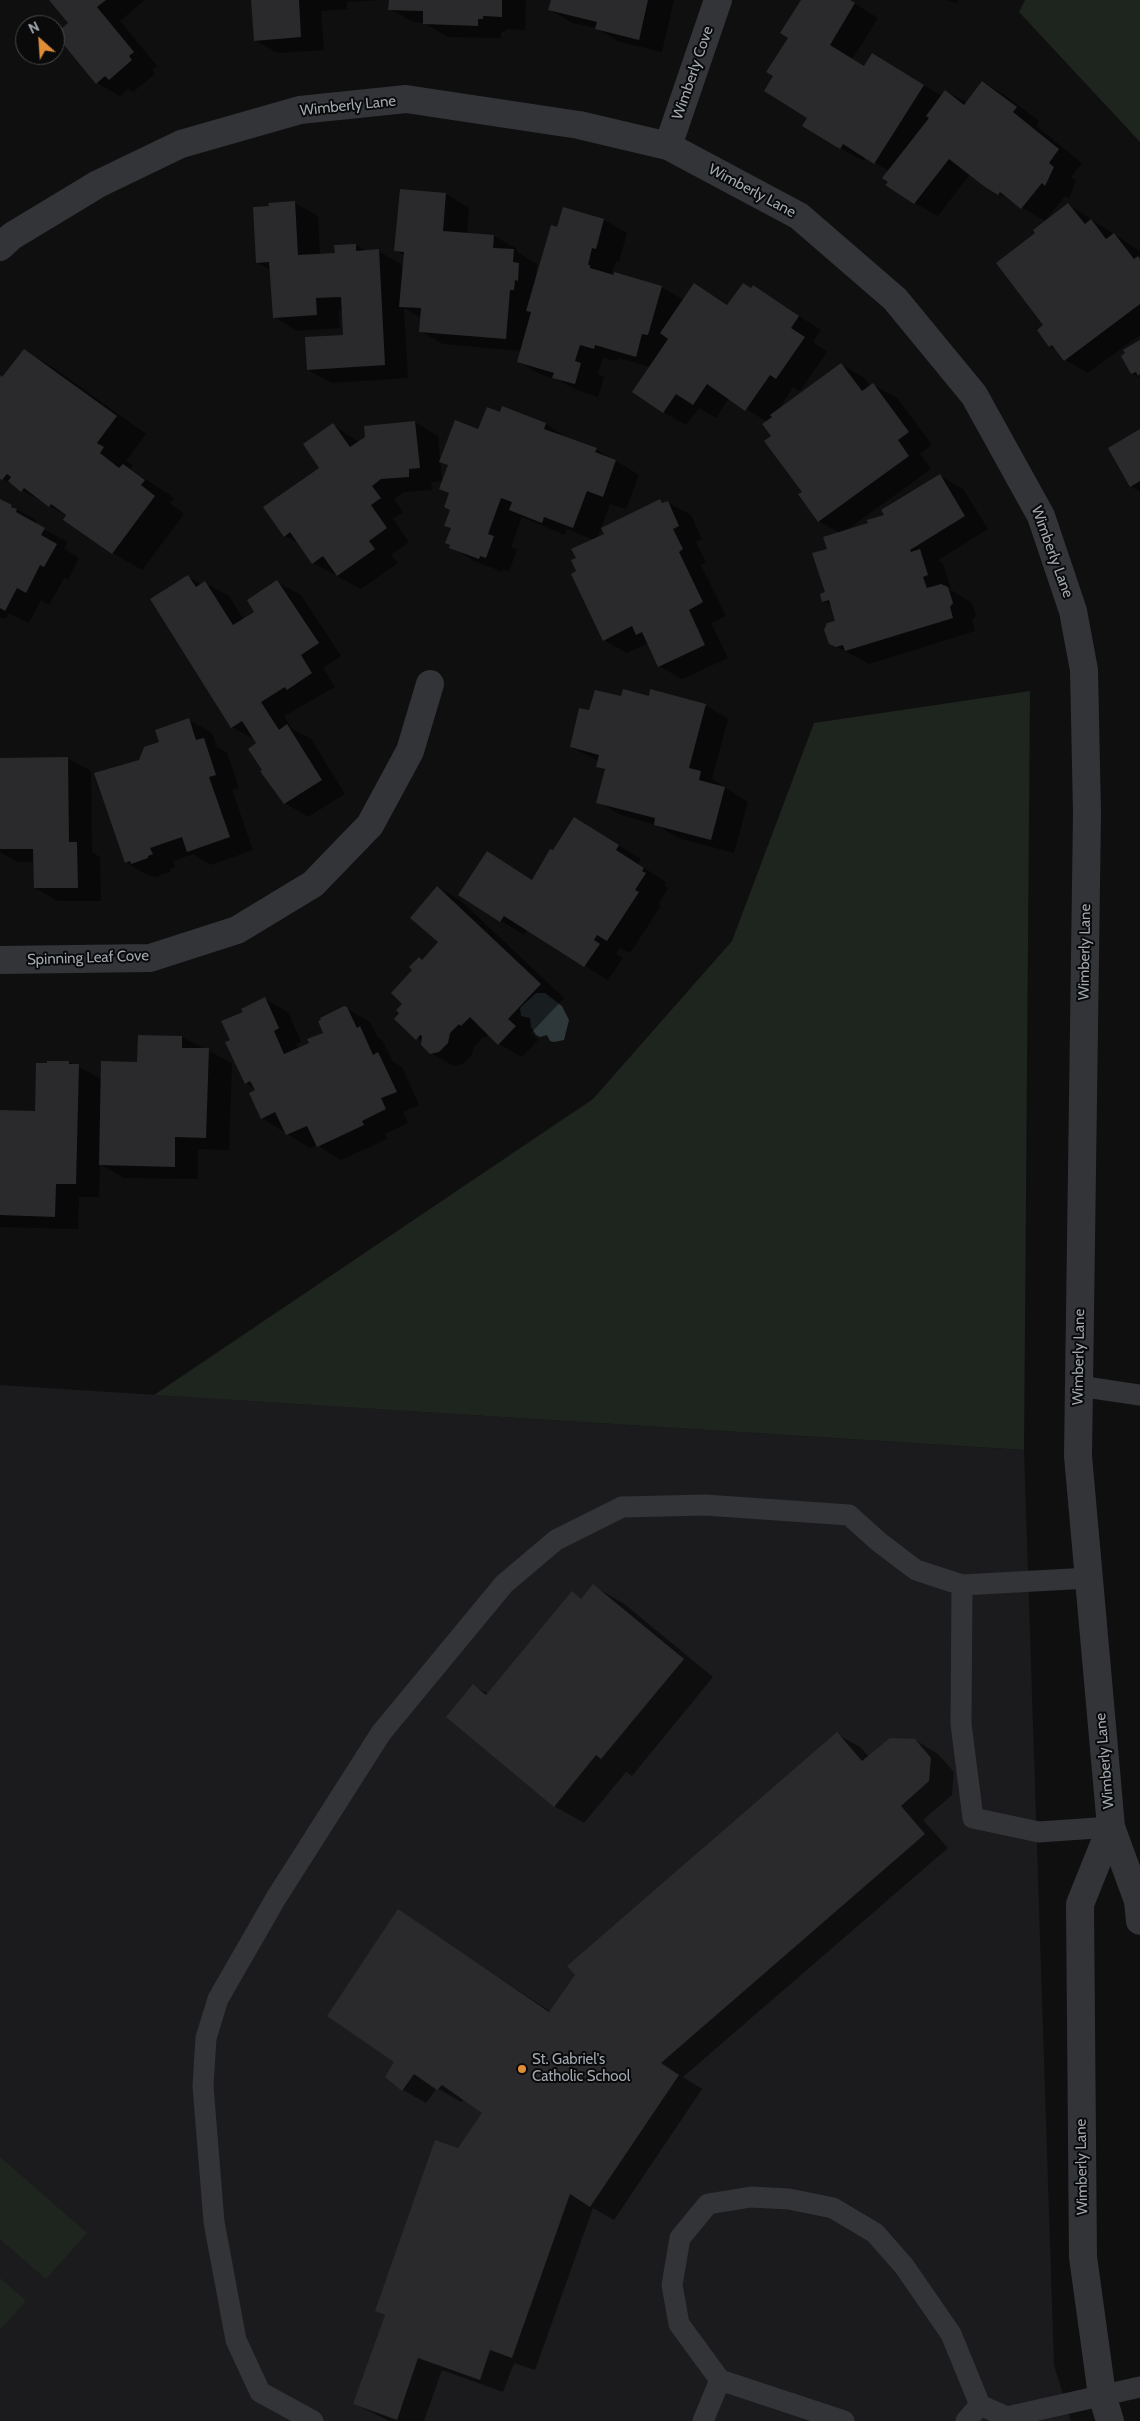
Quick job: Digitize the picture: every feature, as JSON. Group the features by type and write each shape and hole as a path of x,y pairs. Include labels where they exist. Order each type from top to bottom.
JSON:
{"street":[{"name":"Wimberly Cove","path":"668,146 718,0"},
{"name":"Wimberly Lane","path":"0,247 12,236 98,184 181,144 300,110 406,99 579,125 668,146 799,216 895,298 974,395 1041,516 1073,611 1084,670 1087,813 1078,1456 1111,1827 1138,1901 1140,1921"},
{"name":"Spinning Leaf Cove","path":"0,960 150,958 238,930 313,884 370,825 410,751 430,684"},
{"name":"Wimberly Lane","path":"1110,2421 1102,2395 1083,2257 1080,1904 1111,1827"}],"lane":[{"path":"1079,1386 1140,1395"},
{"path":"313,2421 260,2392 236,2340 214,2222 203,2086 206,2038 218,1999 276,1898 381,1733 504,1584 556,1540 622,1507 705,1505 849,1515 879,1542 916,1570 962,1585 1089,1578"},
{"path":"962,1585 961,1724 973,1818 1039,1832 1111,1827"},
{"path":"844,2421 720,2380 679,2324 672,2285 680,2238 708,2204 751,2196 789,2199 833,2208 875,2234 904,2266 951,2334 980,2405 1007,2417 1140,2387"},
{"path":"703,2421 720,2380"},
{"path":"966,2421 980,2405"}],"shaded area":[{"path":"1025,0 1140,0 1140,142 1019,12"},
{"path":"1030,691 1024,1450 154,1395 593,1099 732,941 814,723"},
{"path":"536,993 545,993 562,1006 569,1020 564,1040 554,1042 550,1041 547,1035 540,1037 536,1035 531,1027 530,1018 521,1016 520,1008"},
{"name":"St. Gabriel's Catholic School","path":"0,1385 1024,1450 1054,2365 1071,2421 0,2421"},
{"path":"0,2157 87,2233 46,2279 0,2239"},
{"path":"0,2278 26,2301 0,2330"}],"building":[{"path":"49,0 106,0 97,7 134,52 129,56 132,60 109,80 105,76 96,84 65,46 65,26 68,23 65,19 65,15 61,15"},
{"path":"251,0 299,0 301,37 254,41"},
{"path":"389,0 502,0 502,17 483,16 483,19 478,19 478,26 423,24 423,11 388,10"},
{"path":"551,0 648,0 639,40 595,29 597,22 548,10"},
{"path":"801,0 850,0 855,3 830,45 864,66 872,53 924,85 874,164 843,144 840,149 802,126 807,118 764,91 773,76 766,72 788,38 780,33"},
{"path":"982,81 1017,107 1013,112 1059,149 1049,163 1054,167 1045,186 1042,183 1021,209 1000,192 998,195 985,187 949,159 914,204 885,185 888,182 882,178 929,118 926,116 945,90 964,105"},
{"path":"400,189 446,193 443,231 494,235 493,248 514,249 513,262 519,263 518,281 515,280 514,290 510,290 506,339 419,332 421,308 399,307 404,252 394,251"},
{"path":"295,201 298,255 335,253 334,245 356,244 356,251 379,249 385,365 307,370 305,337 343,335 341,297 316,298 317,315 273,318 269,262 256,263 253,207 269,206 268,203"},
{"path":"1068,203 1085,224 1091,219 1106,239 1114,233 1134,259 1138,256 1140,259 1140,304 1064,361 1052,345 1049,347 1037,330 1043,325 996,263 1035,233 1033,230"},
{"path":"563,207 604,219 596,249 592,248 588,265 590,265 590,268 614,275 614,272 662,286 648,335 642,334 636,357 595,345 594,349 580,345 575,361 581,363 575,384 552,378 554,373 517,362 531,312 526,311 551,225 557,227"},
{"path":"694,283 727,305 743,283 751,288 753,285 799,316 791,328 805,337 776,379 770,375 745,411 707,384 693,405 676,394 663,413 632,392 668,339 660,333"},
{"path":"1140,340 1140,374 1138,376 1136,372 1131,374 1121,356 1125,353 1123,350"},
{"path":"24,349 117,416 97,443 104,447 100,453 119,468 123,464 145,480 141,485 155,496 112,554 63,520 66,515 51,504 49,507 24,488 21,492 8,481 11,477 7,474 2,480 0,479 0,375 2,377"},
{"path":"841,363 862,391 873,383 909,432 898,440 909,456 818,522 798,494 802,492 764,441 771,436 762,424 772,417 770,415"},
{"path":"502,406 546,423 544,429 597,448 595,452 616,460 603,497 587,491 573,528 544,517 542,523 509,510 512,502 501,498 488,534 494,536 486,558 480,556 479,559 449,548 450,545 445,543 451,528 444,526 450,510 444,507 449,493 439,489 448,465 439,462 455,420 478,429 487,407 500,412"},
{"path":"415,421 420,468 409,469 409,477 381,479 372,486 381,498 371,505 387,528 369,541 375,549 337,576 323,556 312,564 290,532 284,537 263,507 319,468 303,444 333,423 350,447 365,437 364,426"},
{"path":"1140,429 1140,481 1130,487 1108,448"},
{"path":"940,474 965,516 910,550 911,552 920,549 928,575 923,577 927,588 941,584 948,587 953,603 950,607 953,618 845,651 843,645 836,647 829,644 824,630 827,623 835,621 829,600 822,602 820,594 825,592 812,553 827,549 823,537 868,523 867,520 884,515 881,510"},
{"path":"0,499 17,509 16,512 45,528 41,535 57,544 44,567 40,565 26,593 17,588 5,611 0,608"},
{"path":"660,499 662,503 668,501 679,526 673,529 683,549 679,552 703,602 689,610 705,645 658,667 642,632 636,635 632,626 603,641 571,574 576,571 571,560 576,558 571,549 604,534 601,528"},
{"path":"188,575 196,587 205,581 233,625 254,612 247,600 277,580 319,643 301,655 312,673 287,690 285,687 261,702 279,730 287,724 322,780 284,804 260,771 262,770 248,749 256,743 242,721 231,728 150,599"},
{"path":"623,689 649,696 650,689 706,704 689,768 701,771 699,780 725,787 711,840 654,825 655,818 596,803 605,769 596,767 599,755 570,747 579,708 589,710 595,690 621,696"},
{"path":"189,718 196,740 204,738 216,775 209,777 230,837 187,852 182,837 150,848 153,854 148,856 148,858 131,864 130,861 125,863 94,773 139,760 144,747 159,742 155,730"},
{"path":"68,757 69,842 77,842 78,888 34,888 33,849 0,849 0,758"},
{"path":"574,817 619,845 616,850 644,868 642,871 646,873 635,890 639,892 607,941 597,935 594,940 600,944 584,967 504,916 500,922 458,895 487,851 532,880 550,849 553,850"},
{"path":"437,886 541,984 508,1019 516,1026 498,1045 470,1017 450,1033 448,1043 439,1052 430,1054 421,1045 422,1036 420,1035 416,1040 394,1019 399,1013 396,1010 402,1004 391,993 412,970 409,967 419,957 422,960 438,942 410,918"},
{"path":"265,997 279,1028 274,1031 284,1054 309,1043 307,1039 323,1033 318,1021 321,1020 320,1018 344,1006 347,1007 357,1028 360,1026 373,1055 378,1052 397,1092 381,1098 386,1109 362,1121 364,1125 317,1147 307,1126 286,1135 275,1112 261,1119 249,1093 255,1090 250,1081 245,1084 225,1042 230,1040 221,1021 243,1012 241,1009"},
{"path":"138,1035 182,1036 182,1048 209,1048 206,1138 175,1137 175,1167 99,1165 101,1061 137,1062"},
{"path":"47,1061 69,1061 69,1064 79,1064 76,1184 56,1184 55,1217 0,1215 0,1110 35,1111 36,1063 47,1063"},
{"path":"593,1584 684,1659 601,1759 596,1755 554,1807 446,1717 473,1684 486,1695 572,1591 581,1599"},
{"path":"837,1732 862,1761 890,1738 915,1739 931,1758 929,1781 901,1806 925,1834 661,2063 679,2075 590,2207 570,2194 512,2358 490,2350 480,2380 418,2358 397,2420 353,2404 385,2315 375,2311 435,2140 458,2148 482,2113 442,2085 437,2090 414,2074 402,2091 385,2077 394,2062 327,2016 398,1909 549,2012 575,1975 567,1966"}],"place":[{"name":"St. Gabriel's Catholic School","path":"522,2069"}]}
